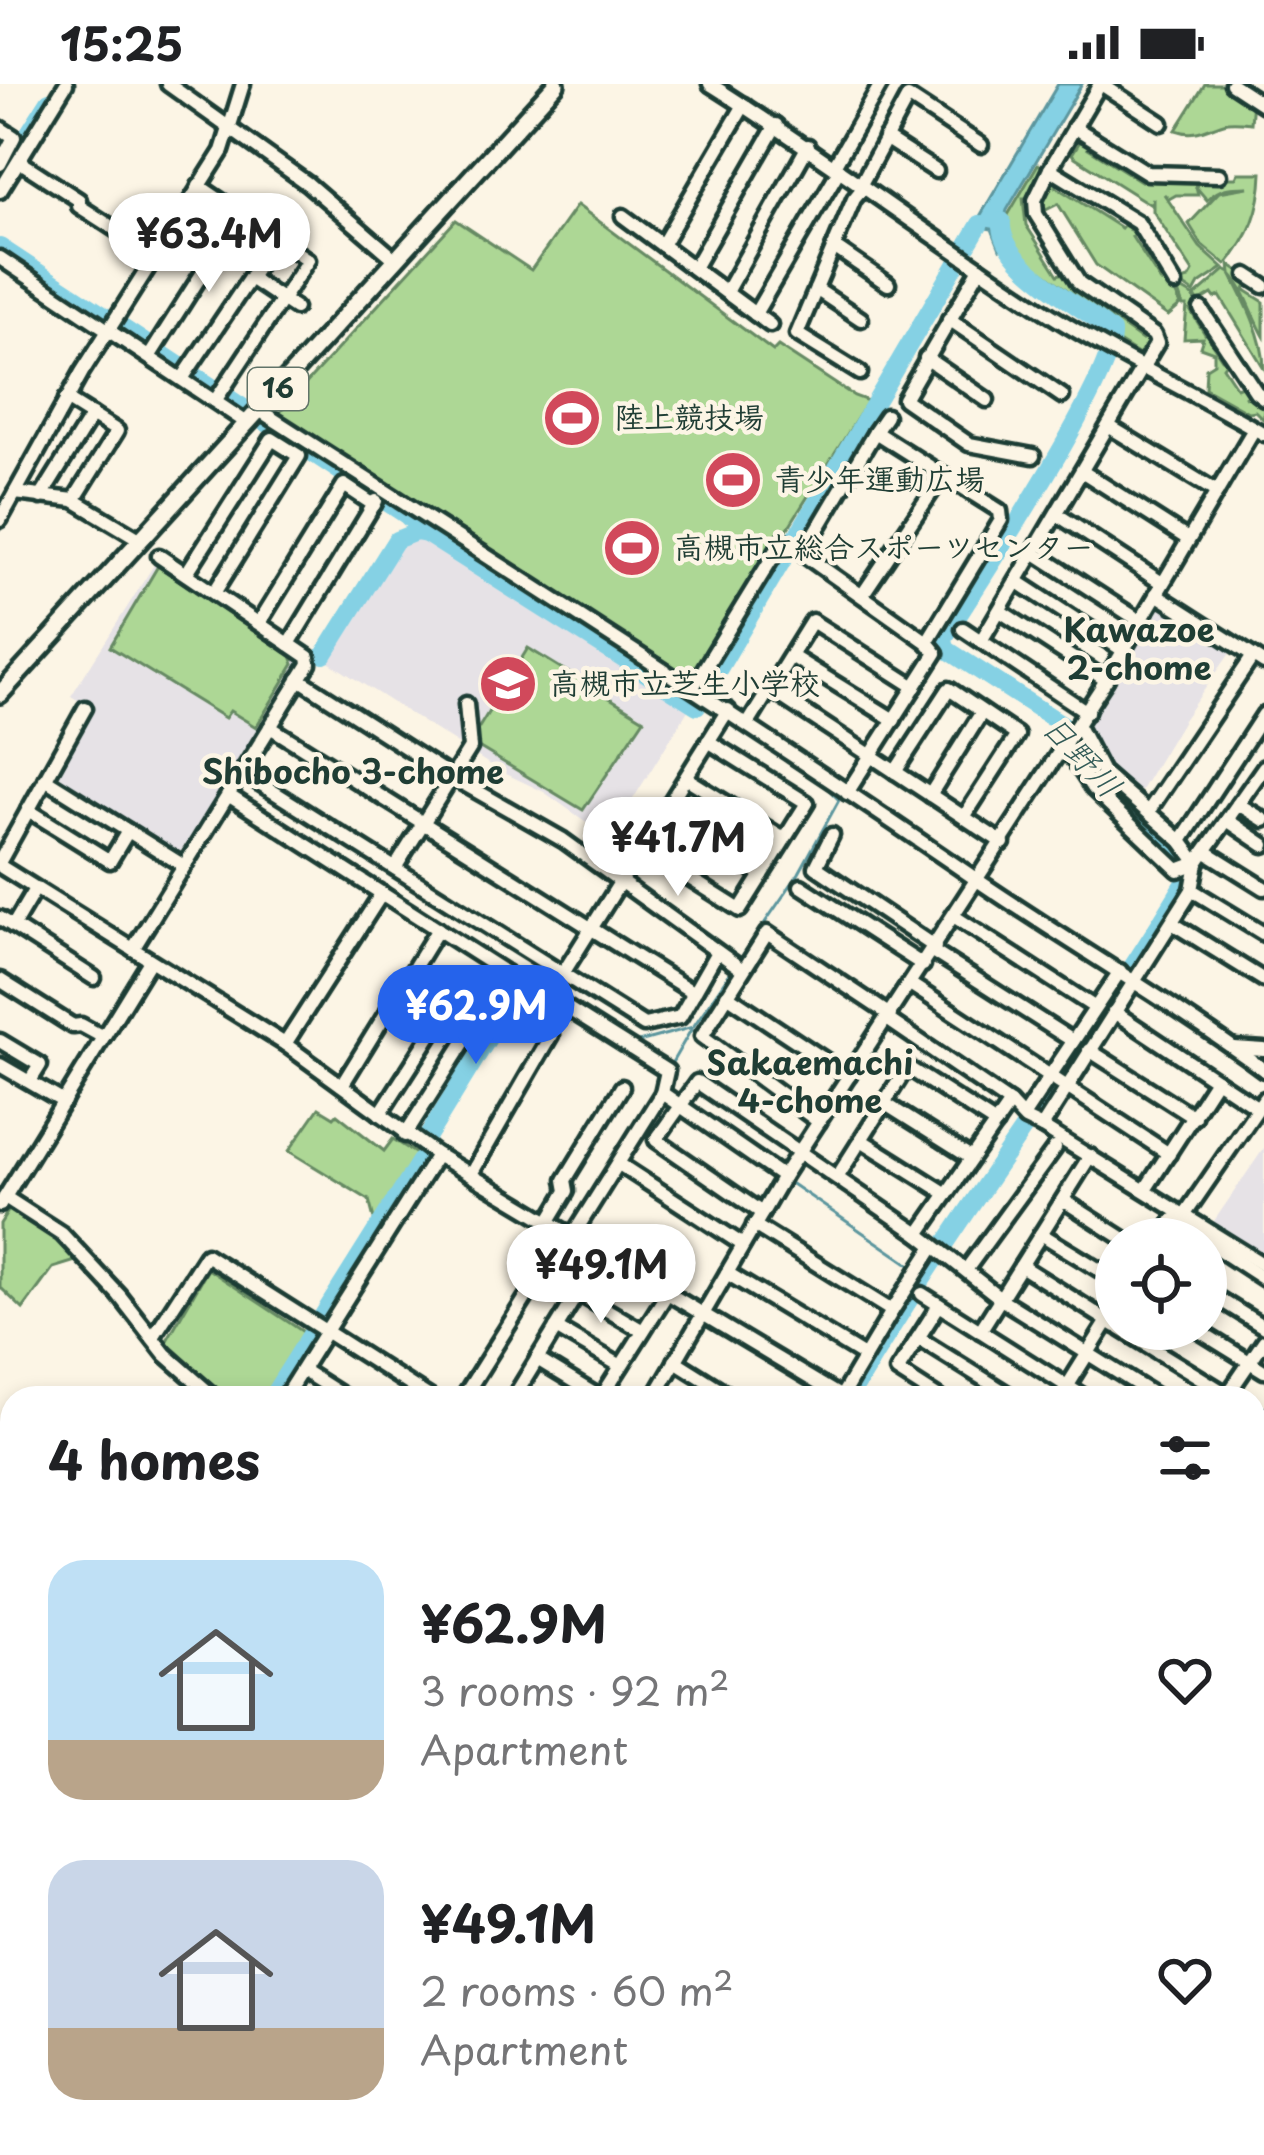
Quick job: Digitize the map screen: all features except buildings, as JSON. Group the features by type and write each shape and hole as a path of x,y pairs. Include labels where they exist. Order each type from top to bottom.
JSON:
{"main road":[{"name":"16","path":"0,694 556,84"}],"street":[{"path":"0,191 66,84"},
{"path":"168,84 308,184 397,260"},
{"path":"1,516 66,399 222,151 243,84"},
{"path":"661,1386 783,1177 1004,843 1216,492 1259,432 1083,336 710,84"},
{"path":"755,314 881,84"},
{"path":"981,641 1156,350 1154,335 1079,283 1036,214 1035,200 1100,84 1161,123"},
{"path":"1232,84 1264,105"},
{"path":"860,373 797,334 885,138 908,97 981,145"},
{"path":"662,245 744,105"},
{"path":"694,268 776,125"},
{"path":"0,128 14,137 0,164"},
{"path":"1074,128 1148,173 1219,175"},
{"path":"885,138 935,171"},
{"path":"726,292 808,146"},
{"path":"19,161 155,255"},
{"path":"1050,169 1138,223 1175,284"},
{"path":"199,186 308,260 215,401"},
{"path":"149,357 240,214"},
{"path":"623,216 770,325"},
{"path":"182,379 276,238"},
{"path":"834,248 888,284"},
{"path":"0,258 215,401 290,430 378,497 701,692 1264,1070"},
{"path":"980,268 905,394 908,405 968,444 1034,456"},
{"path":"1247,275 1264,286"},
{"path":"250,278 296,308"},
{"path":"816,289 861,319"},
{"path":"1201,309 1264,398"},
{"path":"950,319 1062,396"},
{"path":"926,358 987,400"},
{"path":"66,399 117,431 74,500"},
{"path":"41,496 92,415"},
{"path":"802,551 886,416"},
{"path":"1110,428 1216,492"},
{"path":"281,445 290,430"},
{"path":"875,432 1000,512 1001,520 927,642"},
{"path":"186,574 272,439 299,456 214,593"},
{"path":"1084,472 1188,539"},
{"path":"863,594 943,475"},
{"path":"259,623 344,485 378,497"},
{"path":"15,494 74,500 141,540"},
{"path":"290,644 378,497"},
{"path":"1058,515 1258,660 1148,812"},
{"path":"701,692 783,540 802,551 936,653 847,793"},
{"path":"1035,553 1140,621"},
{"path":"133,949 309,664 308,657 290,644 159,556"},
{"path":"1018,582 1124,651"},
{"path":"1000,611 1106,680"},
{"path":"748,724 812,621 915,687"},
{"path":"963,629 1087,712"},
{"path":"791,656 894,720"},
{"path":"299,679 452,777 563,840 743,970"},
{"path":"770,689 1004,843"},
{"path":"895,772 949,689 1017,735 964,817"},
{"path":"395,868 470,748 466,704"},
{"path":"85,708 0,863 285,1044 436,1155 821,1386"},
{"path":"562,975 728,710"},
{"path":"930,795 982,712"},
{"path":"1181,841 1264,714"},
{"path":"1078,726 1102,772 1181,841 1201,857 1264,888"},
{"path":"270,727 694,994"},
{"path":"642,848 740,910 762,875 807,803 709,741"},
{"path":"1065,746 1103,800 1178,870 1201,857"},
{"path":"242,772 644,1025 680,1017 717,952"},
{"path":"1024,1115 1094,1007 1172,923 1192,890 1201,857 1262,773"},
{"path":"45,778 184,866"},
{"path":"686,778 784,839"},
{"path":"1103,800 1117,785"},
{"path":"228,795 667,1071 659,1091 783,1177"},
{"path":"1238,804 1264,820"},
{"path":"28,810 110,862 128,830"},
{"path":"664,813 762,875"},
{"path":"1227,820 1264,844"},
{"path":"832,835 816,867 1073,1041"},
{"path":"801,886 923,965"},
{"path":"13,926 35,889"},
{"path":"1192,890 1264,934"},
{"path":"285,1044 382,893"},
{"path":"955,917 1094,1007"},
{"path":"0,918 94,978"},
{"path":"1172,923 1264,980"},
{"path":"342,1085 438,929"},
{"path":"819,1122 703,1036 767,932 1010,1103 1025,1119 1145,1190 1181,1218"},
{"path":"150,961 2,1201 62,1234 165,1354 201,1386"},
{"path":"405,1135 507,974"},
{"path":"1042,1126 1114,1012 1127,975"},
{"path":"0,980 73,1026 81,1025 103,1037"},
{"path":"910,984 1169,1154"},
{"path":"727,995 849,1076"},
{"path":"380,1114 451,1003"},
{"path":"1114,1012 1261,1104 1183,1218"},
{"path":"471,1174 551,1036"},
{"path":"0,1041 40,1065 30,1081"},
{"path":"1232,1048 1264,1043"},
{"path":"1090,1050 1194,1118"},
{"path":"0,1065 64,1102"},
{"path":"838,1176 907,1067 996,1124"},
{"path":"1145,1190 1216,1080"},
{"path":"892,1311 758,1219 656,1140 697,1082 838,1176 1000,1298 1139,1386"},
{"path":"549,1221 567,1191 565,1180 588,1152 621,1087"},
{"path":"471,1386 662,1093"},
{"path":"884,1103 971,1158"},
{"path":"919,1234 1010,1103"},
{"path":"861,1140 946,1194"},
{"path":"966,1270 1055,1148"},
{"path":"292,1386 319,1328 436,1155"},
{"path":"980,1331 1090,1156"},
{"path":"619,1164 742,1245"},
{"path":"1063,1200 1095,1220"},
{"path":"1041,1234 1095,1267"},
{"path":"1227,1244 1264,1265"},
{"path":"846,1386 934,1246"},
{"path":"521,1386 602,1253"},
{"path":"1227,1255 1264,1279"},
{"path":"153,1337 206,1256 412,1386"},
{"path":"1021,1266 1095,1309"},
{"path":"727,1273 864,1355"},
{"path":"608,1386 668,1292"},
{"path":"578,1293 643,1331"},
{"path":"922,1294 1055,1386"},
{"path":"1227,1304 1264,1327"},
{"path":"920,1386 897,1371 939,1305"},
{"path":"556,1328 621,1366"},
{"path":"918,1337 995,1386"},
{"path":"1235,1386 1264,1341"},
{"path":"1067,1386 1095,1345"},
{"path":"1227,1348 1264,1371"},
{"path":"1158,1350 1212,1386"},
{"path":"537,1359 581,1386"},
{"path":"675,1361 715,1386"},
{"path":"302,1370 327,1386"}],"shaded area":[{"name":"高槻市立芝生小学校","path":"408,539 421,540 690,707 609,838 544,792 500,771 327,661 398,546"},
{"path":"157,560 298,655 298,666 178,856 51,776 87,706 71,696"},
{"path":"1161,603 1233,649 1137,797 1105,769 1082,726"},
{"path":"1264,1148 1264,1259 1227,1234 1227,1218 1216,1218"}],"green space":[{"path":"1205,84 1228,84 1253,101 1251,123 1228,122 1191,133 1176,130"},
{"path":"1084,135 1092,140 1088,148 1141,181 1147,174 1194,177 1198,195 1169,199 1164,194 1200,247 1223,268 1194,293 1178,282 1189,279 1193,272 1153,211 1153,198 1151,205 1072,154"},
{"path":"1038,164 1047,169 1031,198 1023,198 1026,225 1058,275 1066,272 1096,299 1093,305 1142,340 1147,335 1152,342 1147,355 1117,341 1110,321 1022,257 1005,237 1008,215"},
{"path":"1238,173 1262,173 1261,186 1248,234 1226,265 1202,245 1189,224 1219,192 1248,187 1216,192 1207,200 1196,187 1200,178 1236,178"},
{"path":"1058,175 1056,187 1121,228 1128,220 1136,226 1130,230 1137,233 1132,237 1161,282 1172,286 1181,305 1168,316 1096,265 1058,204 1042,212 1041,202"},
{"name":"高槻市立総合スポーツセンター","path":"577,205 773,351 778,346 868,401 693,679 281,417 280,412 456,220 531,270"},
{"path":"1230,265 1244,274 1245,290 1264,302 1264,336 1231,274 1257,332 1264,368 1220,296 1212,294 1199,302 1195,296 1225,270 1231,273"},
{"path":"1176,286 1193,296 1197,305 1190,310 1205,334 1211,331 1210,341 1222,359 1228,360 1223,367 1237,388 1244,385 1250,393 1244,397 1255,393 1255,401 1264,405 1264,420 1255,411 1248,412 1205,388 1206,368 1214,363 1214,352 1200,347 1203,338 1184,339 1187,306"},
{"path":"158,566 291,656 294,664 256,727 230,711 225,718 110,647"},
{"path":"528,648 644,719 583,810 470,742"},
{"path":"319,1108 334,1117 337,1114 384,1151 393,1139 418,1155 379,1222 369,1200 289,1151"},
{"path":"10,1208 60,1238 79,1260 53,1268 23,1309 0,1287 0,1224"},
{"path":"208,1269 308,1335 276,1386 215,1386 166,1342"}],"water":[{"path":"1058,84 1082,84 1007,210 1003,224 1008,244 1000,249 992,229 986,228 974,245 966,240"}],"waterway":[{"path":"0,178 49,101"},
{"name":"日野川","path":"856,1386 1187,879 1187,865 1180,855 1099,778 1062,724 946,649 944,638 1069,435 1092,391 1112,332 1027,268 1004,237 1002,221"},
{"path":"324,655 396,540 416,532 697,706 980,224"},
{"path":"0,247 406,515 426,534"},
{"path":"699,702 716,714"},
{"path":"724,719 823,784 839,800 799,873 738,962"},
{"path":"528,980 635,1043 693,1027 732,970"},
{"path":"428,1136 519,988"},
{"path":"670,1066 692,1028"},
{"path":"279,1386 420,1161"},
{"path":"786,1180 912,1266"}],"place":[{"name":"陸上競技場","path":"572,418"},
{"name":"青少年運動広場","path":"733,480"},
{"name":"高槻市立総合スポーツセンター","path":"632,548"},
{"name":"高槻市立芝生小学校","path":"508,684"}],"district":[{"name":"Kawazoe 2-chome","path":"1139,649"},
{"name":"Shibocho 3-chome","path":"353,772"},
{"name":"Sakaemachi 4-chome","path":"810,1082"}]}
